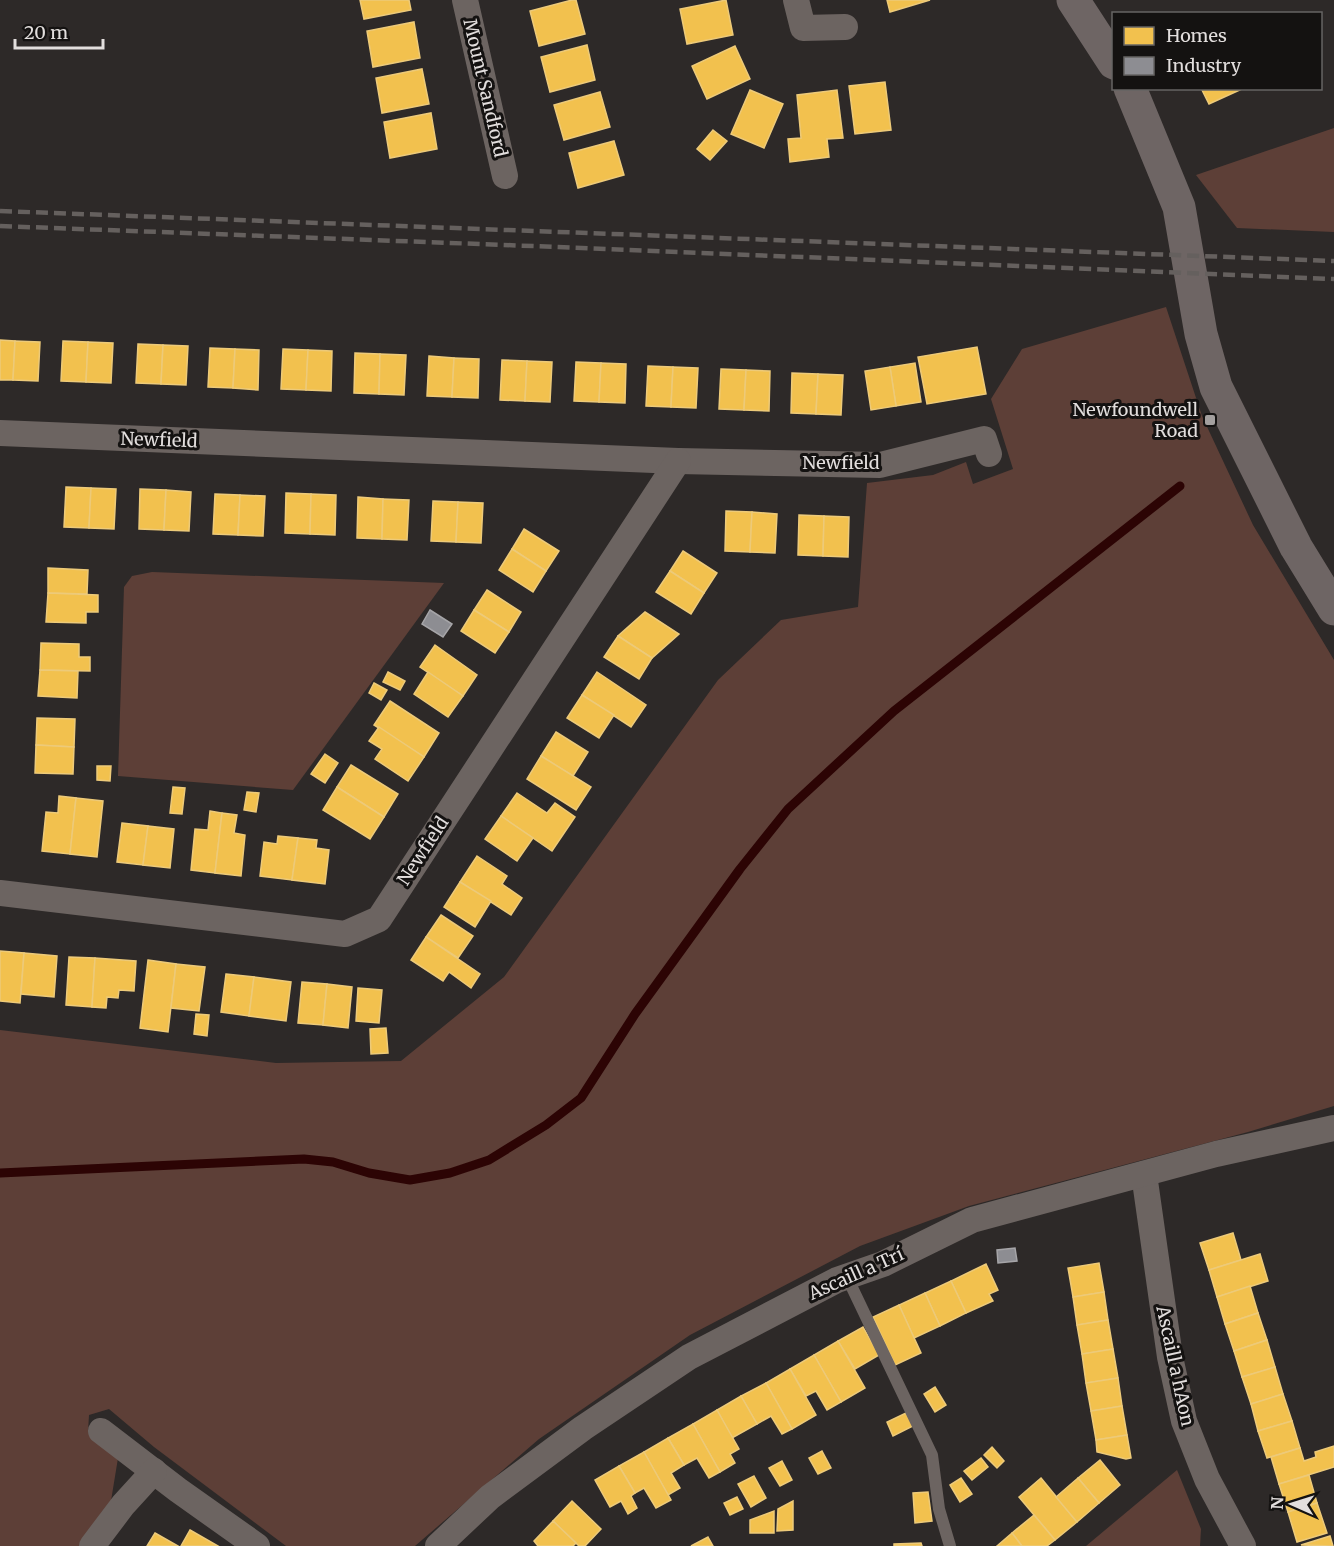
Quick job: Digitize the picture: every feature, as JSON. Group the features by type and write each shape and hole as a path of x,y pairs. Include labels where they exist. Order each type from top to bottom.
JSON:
{"main road":[{"path":"1072,0 1112,61"},
{"path":"1131,90 1179,207 1201,334 1216,387 1296,547 1334,609"}],"street":[{"name":"Mount Sandford","path":"465,0 505,176"},
{"path":"796,0 803,28 845,27"},
{"name":"Newfield","path":"0,433 678,461 880,465 984,439 989,454"},
{"name":"Newfield","path":"0,893 345,934 379,919 678,461"},
{"name":"Ascaill a Trí","path":"438,1546 490,1497 583,1428 689,1357 847,1277 883,1264 972,1220 1216,1154 1334,1128"},
{"name":"Ascaill a hAon","path":"1144,1174 1170,1357 1184,1421 1207,1479 1243,1546"},
{"path":"101,1431 257,1546"},
{"path":"92,1546 123,1505 154,1471"}],"lane":[{"path":"847,1277 932,1455 939,1509 950,1546"}],"shaded area":[{"path":"1334,128 1334,232 1237,228 1196,175"},
{"path":"1166,307 1202,416 1253,525 1334,660 1334,1106 1248,1132 969,1206 860,1246 690,1335 539,1439 415,1546 286,1546 154,1447 109,1409 89,1415 88,1432 118,1458 110,1507 79,1546 0,1546 0,1030 276,1063 401,1061 504,977 718,680 781,620 858,607 867,483 933,475 966,462 973,484 1013,469 991,399 1022,349"},
{"path":"152,572 444,583 293,790 118,776 124,587 132,576"},
{"path":"1177,1470 1201,1529 1200,1546 1086,1546"}],"building: Homes":[{"path":"360,0 409,0 411,10 364,19"},
{"path":"576,0 585,34 539,46 530,11"},
{"path":"726,0 733,35 687,44 680,9"},
{"path":"887,0 930,0 890,12"},
{"path":"414,22 420,58 373,67 367,31"},
{"path":"587,45 595,80 550,92 541,57"},
{"path":"735,46 750,79 707,99 692,66"},
{"path":"422,69 429,104 382,113 376,78"},
{"path":"885,82 891,130 855,134 849,86"},
{"path":"750,90 783,104 764,148 731,134"},
{"path":"837,90 843,138 827,139 829,157 790,162 788,139 801,138 797,95"},
{"path":"1202,90 1240,90 1209,104"},
{"path":"600,92 610,127 564,140 554,105"},
{"path":"431,113 437,149 390,158 384,122"},
{"path":"713,130 727,141 710,160 697,149"},
{"path":"614,141 624,175 578,188 569,153"},
{"path":"0,340 15,341 13,380 0,380"},
{"path":"15,341 40,342 38,381 13,380"},
{"path":"63,341 88,342 86,382 61,381"},
{"path":"88,342 113,343 111,383 86,382"},
{"path":"138,344 163,345 161,384 136,383"},
{"path":"163,345 188,346 186,385 161,384"},
{"path":"977,347 986,394 927,404 918,357"},
{"path":"210,348 235,349 233,388 208,387"},
{"path":"235,349 259,350 258,390 233,388"},
{"path":"283,349 308,350 306,390 281,389"},
{"path":"308,350 332,351 331,391 306,390"},
{"path":"355,353 380,354 379,394 354,393"},
{"path":"380,354 406,355 404,395 379,394"},
{"path":"429,356 454,358 452,397 427,396"},
{"path":"454,358 479,359 478,398 452,397"},
{"path":"502,360 527,361 525,401 500,400"},
{"path":"527,361 552,362 550,402 525,401"},
{"path":"576,362 601,363 599,402 574,401"},
{"path":"601,363 626,364 625,403 599,402"},
{"path":"915,363 921,402 896,406 890,367"},
{"path":"648,366 673,367 671,407 646,406"},
{"path":"673,367 698,368 696,408 671,407"},
{"path":"890,367 896,406 871,410 865,371"},
{"path":"721,369 746,370 744,410 719,409"},
{"path":"746,370 770,371 769,411 744,410"},
{"path":"792,373 818,374 816,414 791,413"},
{"path":"818,374 843,375 841,415 816,414"},
{"path":"66,487 91,488 89,528 64,527"},
{"path":"91,488 116,489 114,529 89,528"},
{"path":"140,489 166,490 164,530 139,529"},
{"path":"166,490 191,492 189,531 164,530"},
{"path":"286,493 311,494 310,534 285,533"},
{"path":"215,494 240,495 238,535 213,534"},
{"path":"311,494 336,495 335,535 310,534"},
{"path":"240,495 265,496 263,536 238,535"},
{"path":"358,497 383,499 382,539 357,538"},
{"path":"383,499 409,500 407,540 382,539"},
{"path":"433,501 458,502 456,542 431,541"},
{"path":"458,502 483,503 481,543 456,542"},
{"path":"726,511 752,512 750,552 725,551"},
{"path":"752,512 777,514 775,553 750,552"},
{"path":"799,515 824,516 823,556 798,555"},
{"path":"824,516 849,517 848,557 823,556"},
{"path":"524,529 559,551 546,571 512,549"},
{"path":"512,549 546,571 533,592 499,570"},
{"path":"683,551 717,573 704,593 670,571"},
{"path":"48,568 88,570 87,594 48,593"},
{"path":"670,571 704,593 691,614 656,592"},
{"path":"487,590 521,612 509,632 474,610"},
{"path":"48,593 98,595 98,612 86,612 86,623 46,622"},
{"path":"474,610 509,632 495,653 461,631"},
{"path":"645,612 679,634 652,658 618,636"},
{"path":"618,636 652,658 639,679 604,657"},
{"path":"41,643 79,644 79,657 90,657 90,671 40,670"},
{"path":"435,645 477,675 463,696 420,667"},
{"path":"40,670 78,671 77,698 38,696"},
{"path":"388,672 405,681 400,690 383,682"},
{"path":"428,672 463,696 448,717 414,694"},
{"path":"597,672 646,705 631,727 582,695"},
{"path":"374,683 387,690 381,700 369,693"},
{"path":"582,695 614,715 599,738 567,718"},
{"path":"390,701 439,733 424,757 374,725"},
{"path":"37,718 75,719 74,747 36,745"},
{"path":"379,727 424,757 408,781 375,759 382,749 369,741"},
{"path":"556,732 588,752 573,776 541,756"},
{"path":"36,745 74,747 73,774 35,773"},
{"path":"325,754 338,763 325,783 311,774"},
{"path":"541,756 591,787 576,810 527,779"},
{"path":"351,765 398,794 384,817 337,787"},
{"path":"97,766 111,766 110,781 97,780"},
{"path":"173,787 185,788 182,814 170,813"},
{"path":"337,787 384,817 370,839 323,810"},
{"path":"247,792 259,793 256,812 244,810"},
{"path":"517,793 547,813 555,803 575,817 552,851 501,816"},
{"path":"59,796 76,798 70,854 42,851 46,812 58,813"},
{"path":"76,798 103,801 97,857 70,854"},
{"path":"210,811 222,813 215,873 191,870 195,829 208,830"},
{"path":"222,813 237,815 234,833 245,835 241,876 215,873"},
{"path":"501,816 533,838 517,861 485,839"},
{"path":"122,823 148,826 143,865 117,862"},
{"path":"148,826 174,829 170,868 143,865"},
{"path":"278,836 298,838 292,880 260,876 264,842 277,844"},
{"path":"298,838 317,840 316,848 329,850 325,884 292,880"},
{"path":"477,856 507,876 502,884 522,898 511,915 460,882"},
{"path":"460,882 491,901 475,927 444,907"},
{"path":"441,915 473,936 458,958 426,937"},
{"path":"426,937 480,974 471,988 449,972 443,981 411,960"},
{"path":"0,951 24,953 20,1003 0,1001"},
{"path":"24,953 57,956 54,997 21,994"},
{"path":"69,957 95,958 92,1007 66,1005"},
{"path":"95,958 136,961 134,991 119,990 118,998 107,997 106,1008 92,1007"},
{"path":"148,960 176,964 168,1032 140,1028"},
{"path":"176,964 205,967 199,1011 171,1008"},
{"path":"226,974 254,977 249,1016 221,1012"},
{"path":"254,977 291,982 286,1021 249,1016"},
{"path":"302,982 327,984 323,1025 298,1023"},
{"path":"327,984 352,987 348,1028 323,1025"},
{"path":"358,988 382,990 379,1023 356,1021"},
{"path":"196,1014 209,1015 207,1036 194,1034"},
{"path":"386,1028 388,1053 371,1054 370,1029"},
{"path":"1233,1233 1241,1260 1209,1270 1200,1243"},
{"path":"1260,1254 1268,1281 1217,1297 1209,1270"},
{"path":"1099,1263 1104,1292 1073,1297 1068,1268"},
{"path":"986,1264 998,1290 989,1294 993,1301 966,1313 951,1281"},
{"path":"951,1281 966,1313 940,1326 925,1293"},
{"path":"1250,1286 1258,1313 1225,1324 1217,1297"},
{"path":"1104,1292 1108,1320 1077,1325 1073,1297"},
{"path":"925,1293 940,1326 914,1338 899,1305"},
{"path":"899,1305 921,1353 895,1365 873,1317"},
{"path":"1258,1313 1267,1340 1234,1351 1225,1324"},
{"path":"1108,1320 1113,1349 1082,1354 1077,1325"},
{"path":"863,1327 879,1355 855,1369 838,1341"},
{"path":"1267,1340 1275,1367 1242,1377 1234,1351"},
{"path":"838,1341 865,1388 841,1402 814,1355"},
{"path":"1113,1349 1118,1378 1086,1383 1082,1354"},
{"path":"814,1355 841,1402 827,1410 816,1391 806,1396 790,1369"},
{"path":"1275,1367 1283,1394 1251,1404 1242,1377"},
{"path":"790,1369 816,1415 792,1429 766,1383"},
{"path":"1118,1378 1122,1406 1091,1411 1086,1383"},
{"path":"766,1383 792,1429 782,1434 771,1416 757,1424 741,1396"},
{"path":"935,1387 946,1405 935,1412 924,1394"},
{"path":"1283,1394 1292,1421 1258,1431 1251,1404"},
{"path":"741,1396 757,1424 732,1438 717,1410"},
{"path":"1122,1406 1127,1435 1096,1440 1091,1411"},
{"path":"717,1410 739,1449 730,1454 735,1463 720,1472 693,1424"},
{"path":"906,1413 913,1426 893,1436 887,1422"},
{"path":"1292,1421 1300,1448 1267,1458 1258,1431"},
{"path":"693,1424 720,1472 709,1478 697,1458 684,1465 668,1438"},
{"path":"1127,1435 1131,1458 1126,1459 1097,1452 1096,1440"},
{"path":"668,1438 684,1465 671,1473 680,1488 668,1495 644,1452"},
{"path":"1334,1446 1334,1467 1279,1484 1271,1457 1300,1448 1304,1461 1316,1457 1315,1452"},
{"path":"992,1447 1004,1461 997,1468 984,1455"},
{"path":"822,1451 831,1468 818,1474 809,1458"},
{"path":"644,1452 671,1500 656,1508 644,1488 635,1493 619,1466"},
{"path":"981,1458 988,1467 972,1480 964,1471"},
{"path":"1100,1460 1120,1485 1099,1503 1078,1478"},
{"path":"782,1461 792,1480 780,1486 769,1468"},
{"path":"619,1466 635,1493 631,1496 637,1508 628,1514 621,1501 610,1507 595,1480"},
{"path":"1309,1475 1317,1503 1288,1512 1279,1484"},
{"path":"754,1476 766,1498 751,1507 738,1484"},
{"path":"961,1478 972,1494 960,1502 950,1485"},
{"path":"1041,1478 1077,1522 1055,1540 1019,1497"},
{"path":"1078,1478 1099,1503 1077,1522 1056,1497"},
{"path":"928,1492 932,1521 915,1523 913,1493"},
{"path":"737,1497 743,1509 730,1515 724,1503"},
{"path":"572,1501 601,1529 585,1546 579,1546 553,1521"},
{"path":"793,1501 793,1530 777,1531 778,1509"},
{"path":"1317,1503 1327,1533 1297,1542 1288,1512"},
{"path":"774,1511 774,1533 750,1533 750,1520"},
{"path":"1034,1515 1055,1540 1047,1546 1022,1546 1012,1533"},
{"path":"553,1521 576,1543 573,1546 538,1546 534,1541"},
{"path":"190,1530 218,1546 181,1546"},
{"path":"155,1533 178,1546 147,1546"},
{"path":"1012,1533 1022,1546 997,1546"},
{"path":"1330,1536 1333,1546 1301,1545"},
{"path":"708,1537 713,1546 691,1546"},
{"path":"921,1543 922,1546 894,1546 894,1544"}],"building: Industry":[{"path":"430,610 452,624 443,637 422,624"},
{"path":"1015,1248 1017,1261 998,1263 997,1250"}],"waterway":[{"path":"0,1173 304,1159 333,1162 369,1173 410,1180 450,1173 489,1160 546,1125 581,1098 635,1014 740,869 788,809 894,711 1180,486"}],"railway":[{"path":"0,211 1334,261"},
{"path":"0,226 1334,279"}],"place":[{"name":"Newfoundwell Road","path":"1210,420"}]}
